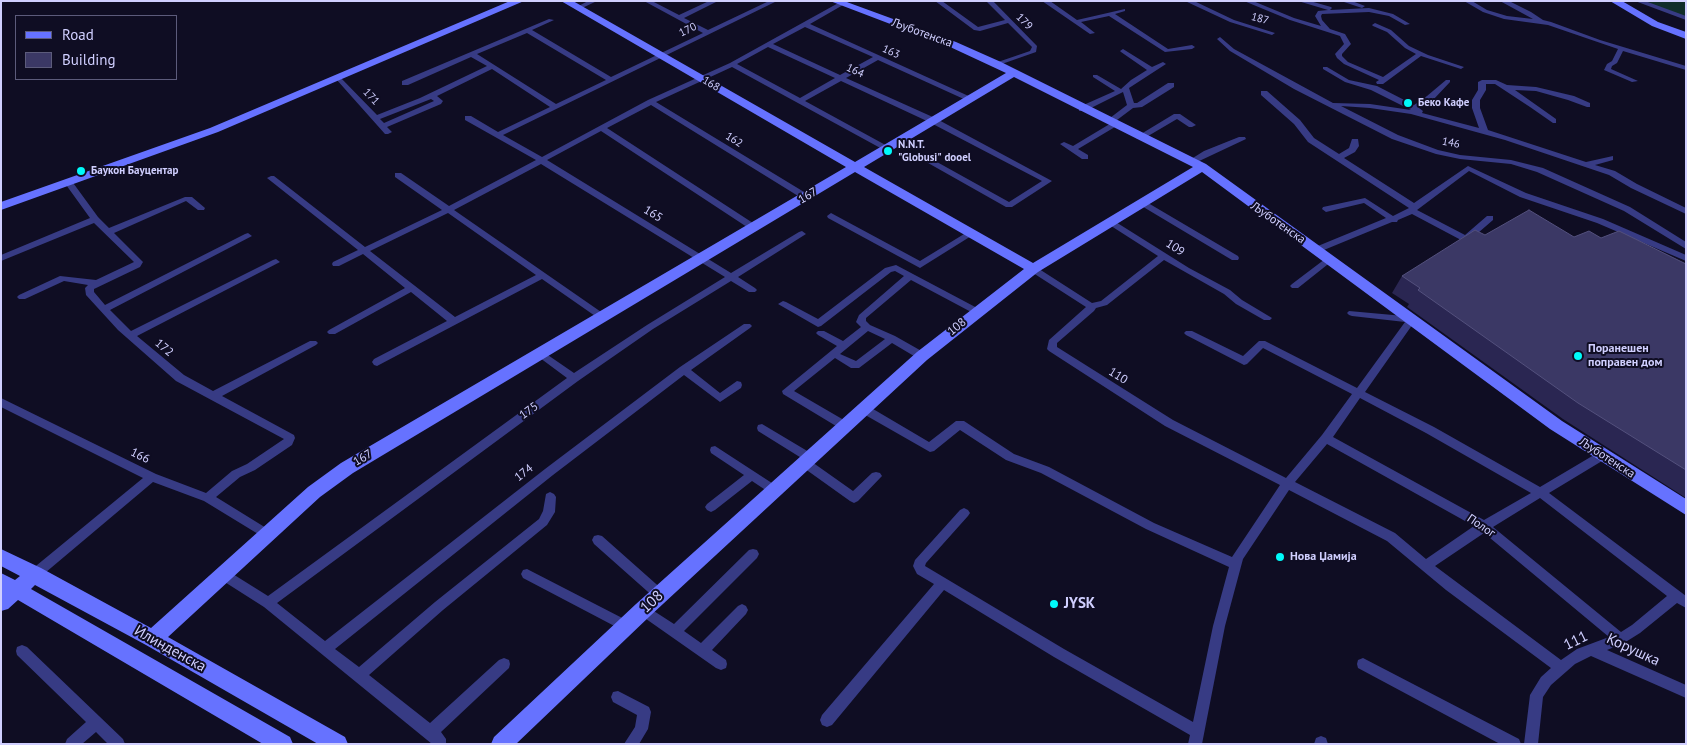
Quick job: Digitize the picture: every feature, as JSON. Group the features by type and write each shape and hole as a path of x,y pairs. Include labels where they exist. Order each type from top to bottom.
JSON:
{"street":[{"path":"1,206 214,130 519,1"},
{"name":"168","path":"566,1 856,167"},
{"path":"578,8 594,1"},
{"path":"678,18 715,1"},
{"path":"938,1 976,28 980,29 1009,21"},
{"name":"179","path":"989,1 1036,49 997,64"},
{"path":"1045,1 1092,33"},
{"name":"187","path":"1188,1 1232,21 1272,33"},
{"path":"1246,1 1292,19 1342,35 1347,39 1348,44 1338,54 1339,57 1353,66 1383,79"},
{"path":"1301,1 1336,10"},
{"path":"1344,1 1391,15 1407,24"},
{"path":"1467,1 1485,11 1506,18 1541,22 1621,49 1686,68"},
{"path":"1503,1 1529,13 1541,22"},
{"path":"1615,1 1655,24 1686,36"},
{"path":"1638,1 1686,18"},
{"path":"649,2 708,33"},
{"name":"170","path":"498,135 768,2"},
{"path":"336,264 446,210 603,129 651,102 732,64 841,2"},
{"name":"Љуботенска","path":"841,2 952,44 997,64 1082,109 1197,164 1556,425 1686,508"},
{"path":"1075,22 1123,10"},
{"path":"1327,29 1319,20 1318,13 1336,10 1369,10"},
{"path":"1109,13 1167,51 1192,46"},
{"path":"405,83 551,20"},
{"name":"163","path":"805,24 969,98"},
{"path":"1376,25 1389,31 1397,40 1420,53 1461,67"},
{"path":"527,30 611,80"},
{"name":"146","path":"1220,40 1232,50 1297,87 1414,145 1460,156 1511,162 1540,170 1626,209 1686,246"},
{"name":"164","path":"767,44 932,120 1048,181 1009,205 925,158"},
{"path":"1621,49 1615,62 1609,65 1607,70 1634,81"},
{"path":"1123,50 1152,70"},
{"path":"1374,88 1383,79 1420,53"},
{"path":"472,54 556,107"},
{"path":"799,101 878,57"},
{"path":"732,64 887,148"},
{"path":"1131,106 1125,89 1132,81 1163,64"},
{"path":"376,118 432,96 493,66"},
{"path":"1324,68 1347,80 1374,88 1415,108 1426,116"},
{"name":"167","path":"153,639 314,492 347,468 1013,73"},
{"path":"1082,109 1120,92 1095,76"},
{"name":"171","path":"338,78 386,129 439,101 432,96"},
{"path":"1415,108 1430,98 1448,81"},
{"path":"1485,132 1476,108 1476,100 1482,90 1482,82 1496,82 1506,87 1553,121"},
{"path":"1074,149 1113,123 1131,106 1139,105 1171,85"},
{"path":"1506,87 1536,88 1571,98 1587,105"},
{"path":"1264,93 1297,122 1305,135 1413,209 1464,238 1468,237 1490,218"},
{"name":"162","path":"651,102 806,197"},
{"path":"1332,104 1370,106 1426,116 1485,132 1585,163 1612,174 1686,211"},
{"path":"1140,137 1177,116 1192,125"},
{"name":"165","path":"468,118 541,160 752,290"},
{"path":"603,129 753,227"},
{"path":"1197,164 1206,153 1242,139"},
{"path":"1338,158 1352,150 1355,146 1355,141"},
{"path":"1064,144 1085,157"},
{"path":"1585,163 1600,162 1610,158"},
{"name":"108","path":"501,744 774,490 922,356 976,311 1033,269 1143,203 1197,164"},
{"path":"856,167 1033,269 1091,306 1104,303 1164,256"},
{"path":"1316,250 1394,220 1413,209 1468,168 1523,195 1600,221 1686,258"},
{"path":"398,175 601,316"},
{"path":"271,178 455,322"},
{"path":"22,297 63,278 98,283 137,265 139,262 95,219 68,182"},
{"path":"108,232 186,199 189,199 201,208"},
{"path":"1326,209 1365,200 1394,220"},
{"path":"1143,203 1235,258"},
{"path":"831,216 920,265 972,233"},
{"path":"1,258 95,219"},
{"name":"109","path":"1111,222 1267,318"},
{"name":"175","path":"268,603 574,378 650,327 802,234"},
{"path":"104,310 248,236"},
{"path":"1295,286 1329,260"},
{"path":"130,336 276,262"},
{"path":"783,304 818,324 888,270 896,268 976,311"},
{"path":"377,362 541,276"},
{"path":"910,276 862,317 861,322 922,356"},
{"name":"172","path":"98,283 90,288 89,293 130,336 180,378 290,438 288,442 266,457 236,474 208,498"},
{"path":"332,332 412,288"},
{"name":"110","path":"1091,306 1091,309 1052,342 1052,349 1169,423 1287,484"},
{"path":"964,513 921,560 919,566 921,570 1196,738 1218,626 1238,557 1287,484 1326,438 1412,319 1352,313"},
{"name":"174","path":"324,649 548,472 684,370 747,326"},
{"path":"845,426 787,391 867,327"},
{"path":"821,333 843,346"},
{"path":"1189,333 1244,361 1262,343 1360,392 1541,493 1681,600"},
{"path":"839,357 855,365 859,364 892,338"},
{"path":"213,396 313,343"},
{"path":"539,353 574,378"},
{"path":"684,370 720,398 737,385"},
{"name":"166","path":"1,402 152,477 208,498 267,534"},
{"path":"864,409 930,448 960,424 1010,457 1045,470 1150,526 1236,564"},
{"path":"762,428 807,460 854,498 876,476"},
{"name":"Полог","path":"1326,438 1484,526 1620,639"},
{"path":"715,450 774,490"},
{"path":"1427,565 1484,526 1603,456"},
{"path":"711,507 752,475"},
{"path":"1,604 10,586 35,574 152,477"},
{"path":"1287,484 1391,537 1472,603 1561,668"},
{"path":"359,676 439,606 543,522 549,512 550,498"},
{"path":"598,540 660,595"},
{"path":"674,632 753,554"},
{"name":"Илинденска","path":"1,556 153,639 338,744"},
{"path":"527,574 626,626"},
{"path":"224,575 268,603 431,732 439,739 439,744"},
{"path":"827,720 942,584"},
{"name":"Илинденска","path":"10,586 283,744"},
{"name":"111","path":"1530,744 1537,694 1546,681 1576,656 1620,639 1681,600"},
{"path":"643,610 722,664"},
{"path":"702,651 742,610"},
{"name":"Корушка","path":"1593,650 1686,692"},
{"path":"22,651 118,744"},
{"path":"431,732 504,664"},
{"path":"1364,664 1514,744"},
{"path":"618,697 644,712 640,729 631,744"},
{"path":"72,744 95,723"}],"green space":[{"path":"1638,1 1686,1 1686,18 1663,11"}],"building":[{"name":"Поранешен поправен дом","path":"1529,210 1574,237 1589,231 1601,238 1619,231 1686,264 1686,470 1578,403 1418,290 1420,288 1402,276 1475,230 1485,235"}],"place":[{"name":"Беко Кафе","path":"1408,103"},
{"name":"N.N.T. \"Globusi\" dooel","path":"888,151"},
{"name":"Баукон Бауцентар","path":"81,171"},
{"name":"Поранешен поправен дом","path":"1578,356"},
{"name":"Нова Џамија","path":"1280,557"},
{"name":"JYSK","path":"1054,604"}]}
